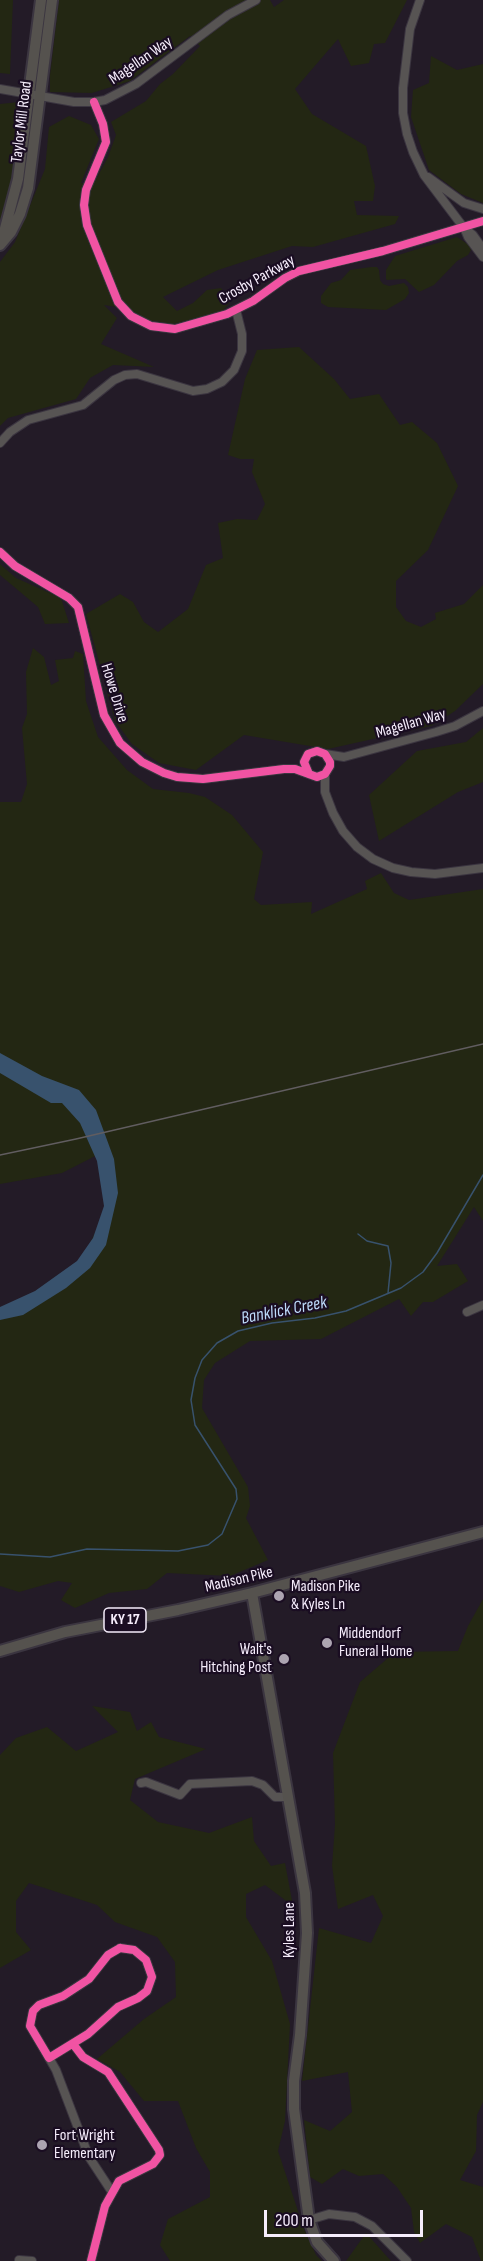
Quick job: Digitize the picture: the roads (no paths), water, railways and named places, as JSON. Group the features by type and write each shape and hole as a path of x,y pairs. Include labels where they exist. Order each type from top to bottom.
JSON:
{"main road":[{"name":"Taylor Mill Road","path":"1,244 11,232 20,214 28,188 41,0"},
{"name":"Taylor Mill Road","path":"34,95 52,0"},
{"name":"Madison Pike","path":"0,1650 65,1632 252,1593 483,1532"},
{"name":"Kyles Lane","path":"252,1593 304,1882 305,1972 293,2093 309,2220 317,2242 334,2261"}],"street":[{"name":"Magellan Way","path":"0,89 67,102 105,100 131,88 228,15 255,0"},
{"path":"420,0 410,29 403,96 407,134 424,175 483,257"},
{"name":"Crosby Parkway","path":"94,102 104,124 106,142 88,181 85,215 118,302 131,316 144,323 168,329 187,327 237,310 299,271 383,251 483,221"},
{"path":"424,175 464,203 483,209"},
{"path":"464,228 473,235 483,249"},
{"path":"0,443 10,432 28,420 82,405 114,380 125,375 137,374 193,391 207,389 222,382 234,370 242,351 242,334 237,310"},
{"name":"Howe Drive","path":"0,552 15,566 69,598 78,608 104,715 113,733 130,753 153,768 177,777 203,779 284,769 295,769 310,775"},
{"name":"Magellan Way","path":"327,770 344,757 455,726 483,711"},
{"path":"325,792 330,762 325,754 312,752 305,758 304,766 325,792 343,831 357,847 373,859 393,868 435,874 483,868"},
{"name":"Magellan Way","path":"325,754 344,757"},
{"name":"Howe Drive","path":"284,769 305,758"},
{"path":"310,775 327,770"},
{"path":"467,1312 483,1305"},
{"path":"141,1784 146,1782 180,1795 190,1784 252,1781 263,1785 274,1797 288,1797"},
{"path":"49,2058 96,2028 118,2007 147,1991 152,1981 151,1973 141,1954 128,1948 115,1950 105,1958 89,1979 63,1996 39,2005 33,2011 30,2026 56,2070 89,2157 112,2192"},
{"path":"73,2044 83,2057 108,2072 159,2150 160,2155 153,2164 119,2181 100,2221 91,2261"},
{"path":"309,2220 328,2214 355,2217 372,2226 408,2261"},
{"path":"18,2260 32,2261"}],"water":[{"path":"0,1053 42,1076 79,1090 96,1110 114,1159 118,1193 106,1245 90,1268 66,1288 23,1315 0,1320 0,1307 35,1291 77,1261 93,1238 104,1206 97,1161 80,1123 62,1103 51,1103 0,1073"}],"waterway":[{"name":"Banklick Creek","path":"0,1554 50,1557 87,1549 178,1551 208,1545 222,1534 237,1499 236,1489 195,1425 191,1400 195,1378 202,1360 217,1343 238,1331 346,1311 401,1288 423,1272 437,1253 483,1175"},
{"path":"358,1234 367,1241 388,1246 391,1263 388,1293"}],"railway":[{"path":"0,1155 483,1044"}],"place":[{"name":"Madison Pike & Kyles Ln","path":"279,1596"},
{"name":"Middendorf Funeral Home","path":"327,1643"},
{"name":"Walt's Hitching Post","path":"284,1659"},
{"name":"Fort Wright Elementary","path":"42,2145"}]}
